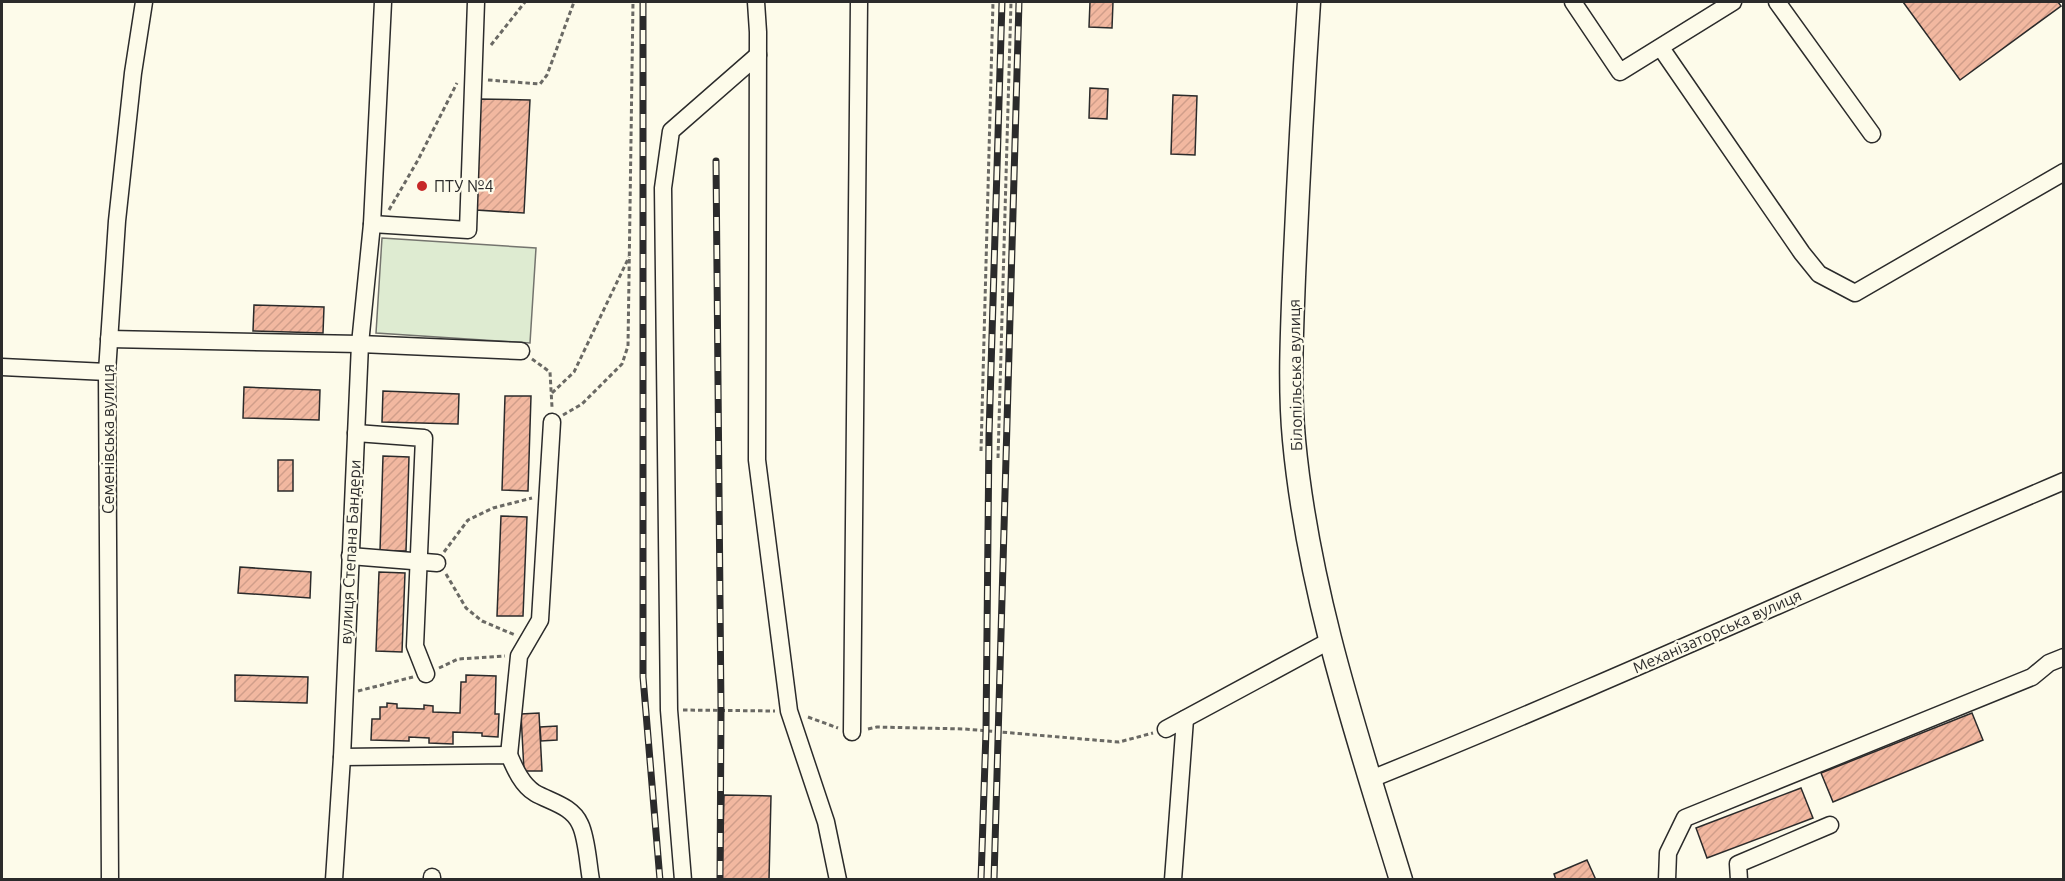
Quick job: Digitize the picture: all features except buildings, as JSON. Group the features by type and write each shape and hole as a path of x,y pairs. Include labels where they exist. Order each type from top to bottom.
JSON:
{"main road":[{"name":"Білопільська вулиця","path":"1309,2 1299,160 1292,347 1293,439 1306,532 1331,640 1401,879"}],"street":[{"name":"Семенівська вулиця","path":"110,879 107,372 117,221 133,73 144,2"},
{"name":"вулиця Степана Бандери","path":"334,879 342,757 360,344 377,224 383,2"},
{"path":"377,224 468,230 476,2"},
{"path":"756,2 758,55 757,460 789,711 826,822 838,879"},
{"path":"852,732 859,2"},
{"path":"1573,2 1620,72 1733,2"},
{"path":"1777,2 1872,134"},
{"path":"1661,48 1802,253 1819,274 1855,293 2064,172"},
{"path":"683,879 669,710 663,188 671,131 758,55"},
{"path":"109,339 360,344 521,351"},
{"path":"2,367 107,372"},
{"path":"552,422 540,620 519,656 509,755 517,774 533,792 563,806 577,818 581,826 591,879"},
{"path":"356,433 424,438 415,646 426,674"},
{"name":"Механізаторська вулиця","path":"1371,779 1515,720 1848,573 2064,481"},
{"path":"350,556 437,563"},
{"path":"1166,729 1331,640"},
{"path":"1667,879 1668,853 1685,818 2032,677 2049,663 2064,657"},
{"path":"1173,879 1185,718"},
{"path":"342,757 509,755"},
{"path":"1739,879 1738,864 1830,825"}],"path":[{"path":"377,224 418,160 458,80 475,70 525,2"},
{"path":"475,70 540,84 547,75 574,2"},
{"path":"521,351 550,372 552,422 582,404 622,364 628,346 633,2"},
{"path":"981,451 993,2"},
{"path":"999,458 1011,2"},
{"path":"551,395 574,372 630,255"},
{"path":"528,641 482,621 466,608 451,581 437,563 468,520 493,508 548,494"},
{"path":"669,710 789,711 852,732 877,727 964,729 1119,742 1166,729"}],"green space":[{"path":"382,238 536,248 530,343 376,333"}],"railway":[{"path":"643,2 643,677 660,880"},
{"path":"981,880 986,731 989,435 1002,2"},
{"path":"994,880 1019,2"},
{"path":"716,161 721,710 720,880"}],"place":[{"name":"ПТУ №4","path":"422,186"}]}
